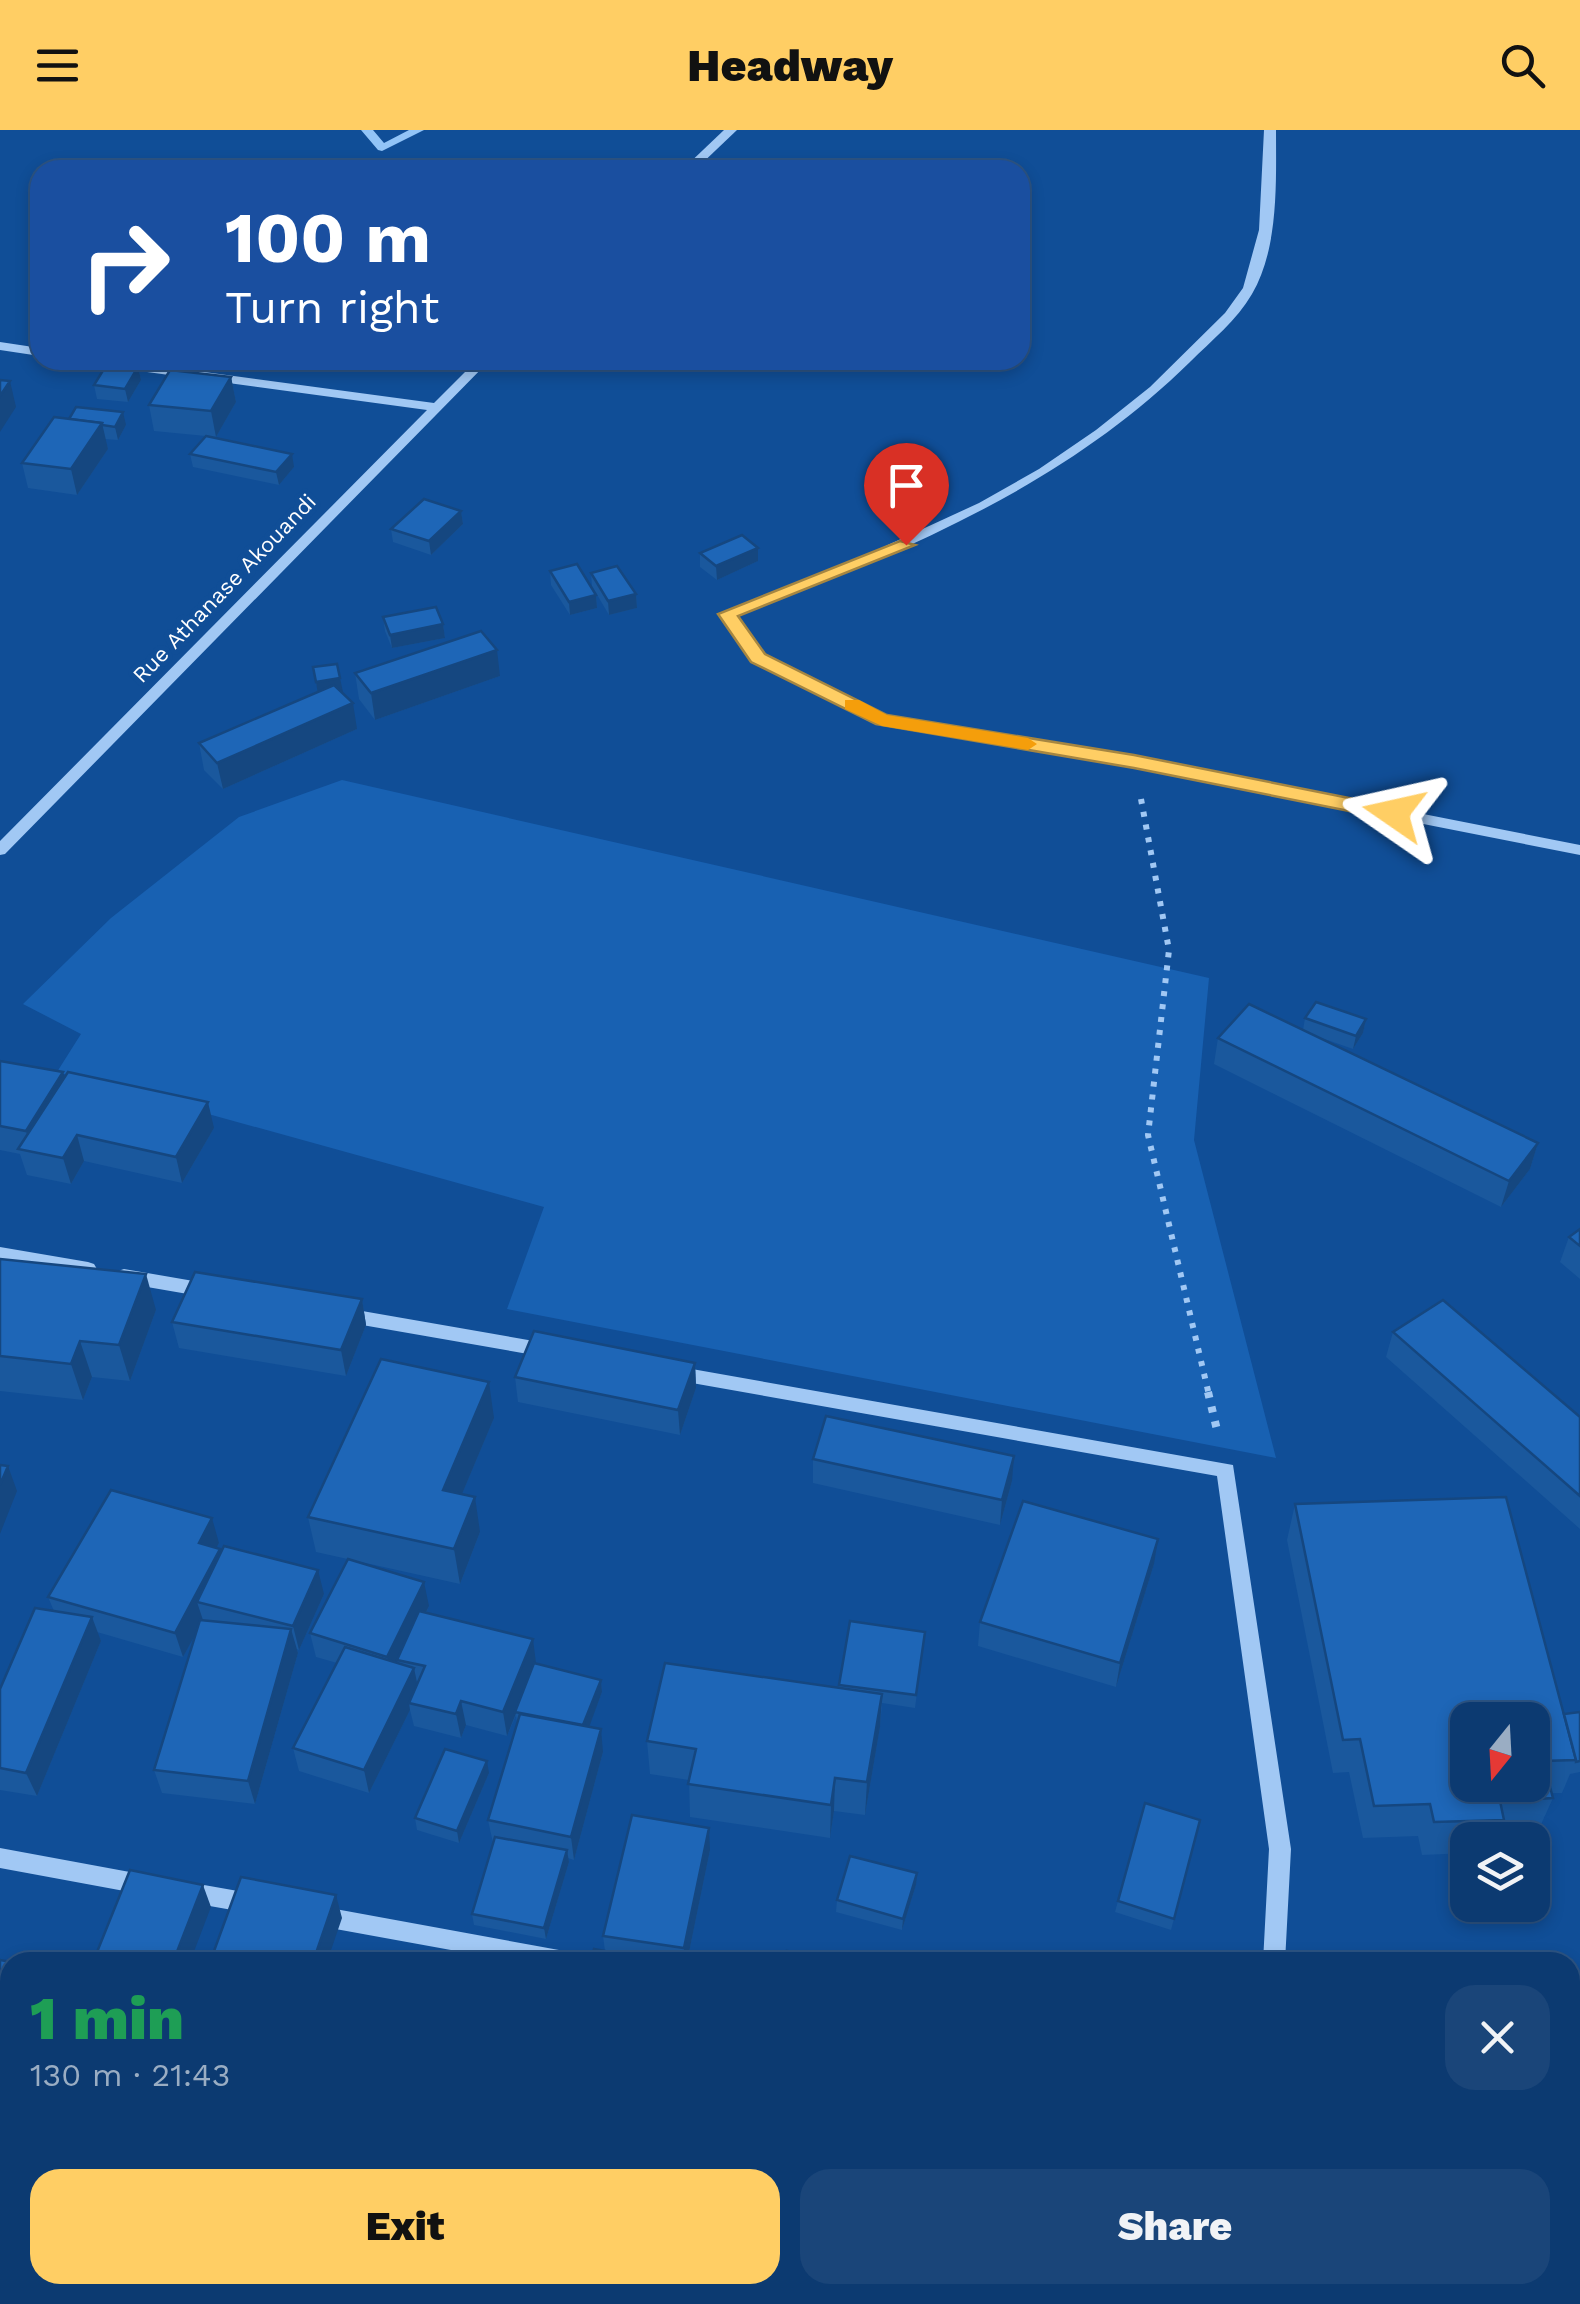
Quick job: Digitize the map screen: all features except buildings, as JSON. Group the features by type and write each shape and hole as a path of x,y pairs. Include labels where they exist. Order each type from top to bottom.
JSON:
{"street":[{"path":"699,160 732,130"},
{"path":"1270,130 1270,192 1249,291 1172,376 1067,458 964,520 848,570 727,614 758,658 882,720 1134,762 1580,850"},
{"path":"0,346 30,350"},
{"path":"162,370 434,407"},
{"name":"Rue Athanase Akouandi","path":"0,850 473,370"},
{"path":"0,1254 234,1295"},
{"path":"331,1312 564,1354"},
{"path":"662,1370 1226,1470 1280,1849 1275,1952"},
{"path":"0,1858 515,1952"}],"path":[{"path":"1134,762 1169,950 1148,1135 1226,1470"}],"shaded area":[{"path":"342,780 1209,978 1194,1140 1276,1458 507,1309 544,1207 57,1072 81,1034 23,1004 111,918 239,817"}],"waterway":[{"path":"367,130 382,148 418,130"}],"slow traffic":[{"path":"852,705 882,720 1028,744"}],"route":[{"path":"906,545 727,614 758,658 882,720 1134,762 1394,813"}]}
